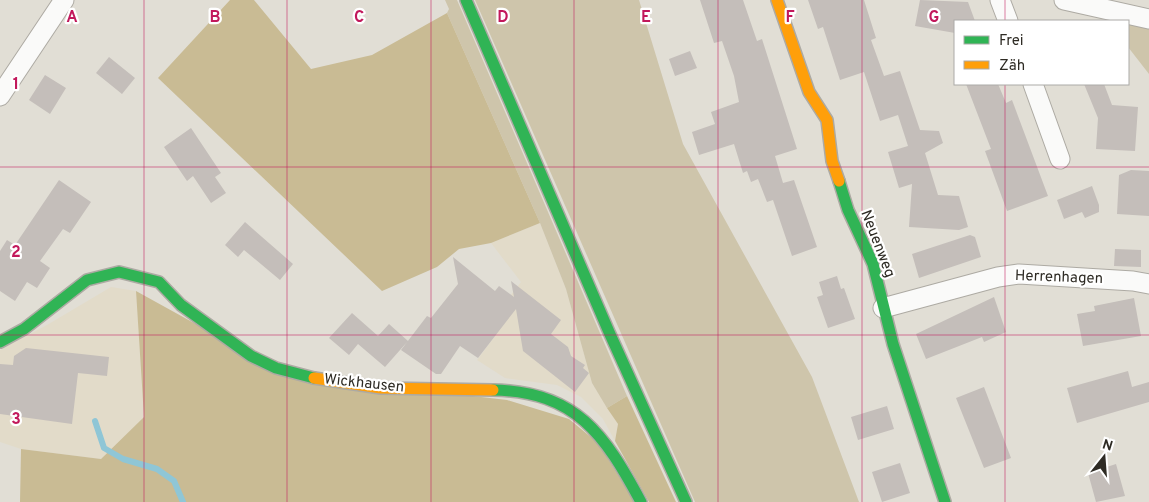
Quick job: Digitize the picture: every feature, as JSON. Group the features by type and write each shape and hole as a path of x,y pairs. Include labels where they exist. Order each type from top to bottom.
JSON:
{"street":[{"path":"0,96 64,0"},
{"path":"466,0 605,323 686,502"},
{"name":"Neuenweg","path":"777,0 808,92 827,120 832,161 848,210 872,264 883,308 945,502"},
{"path":"1000,0 1008,20"},
{"path":"1064,0 1149,19"},
{"path":"1033,85 1060,159"},
{"name":"Wickhausen","path":"0,342 24,330 87,280 119,272 159,282 188,311 251,356 276,368 328,382 381,388 508,390 528,394 558,404 571,410 603,436 640,502"},
{"name":"Herrenhagen","path":"883,308 998,277 1019,274 1133,281 1149,284"}],"shaded area":[{"path":"230,0 254,0 311,69 372,55 447,13 540,223 491,243 459,249 437,267 382,291 158,78"},
{"path":"445,0 457,0 627,396 607,408 592,383 566,289 540,223 447,13 449,9"},
{"path":"475,0 639,0 683,144 812,377 859,502 695,502"},
{"path":"1129,21 1149,25 1149,74 1129,48"},
{"path":"540,223 566,289 592,383 618,424 615,441 603,419 581,397 557,385 505,378 477,360 495,336 507,300 521,282 491,243"},
{"path":"111,287 136,291 144,417 101,459 21,449 0,442 0,350"},
{"path":"136,291 203,328 276,373 507,400 569,419 598,443 635,502 20,502 21,449 101,459 144,417"},
{"path":"627,396 676,502 649,502 615,441 618,424 607,408"}],"building":[{"path":"700,0 743,0 757,41 762,39 797,149 775,156 783,183 794,180 817,247 792,256 773,200 767,202 758,179 751,182 747,171 743,173 734,144 699,155 692,132 715,124 711,112 739,102 734,76 722,41 714,43"},
{"path":"808,0 864,0 876,38 871,40 884,76 900,71 920,130 939,131 943,143 925,153 938,195 959,196 968,227 959,230 909,227 912,184 899,188 888,152 908,146 898,115 880,121 864,72 840,80 823,27 818,29"},
{"path":"920,0 968,2 975,20 954,20 954,33 915,26"},
{"path":"690,51 697,68 675,76 669,59"},
{"path":"109,57 135,78 122,94 96,73"},
{"path":"45,75 66,88 50,114 29,100"},
{"path":"966,85 998,85 1006,103 1012,100 1048,196 1007,211 985,151 991,149"},
{"path":"1084,85 1104,85 1112,105 1138,107 1135,151 1096,149 1098,118"},
{"path":"191,128 221,173 215,177 226,193 211,203 193,176 187,181 164,147"},
{"path":"1131,170 1149,171 1149,216 1117,214 1119,175"},
{"path":"59,180 91,202 70,233 63,229 40,261 50,268 37,288 27,282 15,301 0,291 0,251 7,240 15,245"},
{"path":"1092,186 1099,205 1099,212 1085,218 1082,212 1064,219 1057,200"},
{"path":"245,222 293,264 280,280 244,250 238,257 225,245"},
{"path":"970,235 975,237 981,257 919,278 912,254"},
{"path":"1115,249 1141,250 1141,267 1114,266"},
{"path":"453,257 495,291 499,286 514,297 511,281 561,320 551,334 568,347 571,356 585,365 583,368 589,373 575,392 523,351 516,309 478,358 460,346 441,374 436,374 401,350 427,316 431,318 458,284"},
{"path":"837,276 841,289 844,288 855,319 828,328 817,297 823,295 819,282"},
{"path":"994,297 1006,332 984,342 982,337 926,359 916,334"},
{"path":"1134,298 1141,336 1083,346 1077,314 1095,311 1094,306"},
{"path":"352,313 378,336 389,324 408,341 385,367 358,344 349,355 329,338"},
{"path":"26,348 109,357 107,376 78,373 72,424 0,414 0,364 13,365 14,356"},
{"path":"1128,371 1132,387 1149,382 1149,402 1077,423 1067,388"},
{"path":"984,387 1011,458 984,468 956,398"},
{"path":"887,406 894,429 858,440 851,417"},
{"path":"900,463 910,493 882,502 872,472"},
{"path":"1116,464 1125,496 1096,502 1088,473"}],"waterway":[{"path":"95,421 104,448 123,459 157,469 174,481 183,502"}],"traffic: fast":[{"path":"466,0 609,332 686,502"},
{"path":"839,181 848,210 873,264 893,344 945,502"},
{"path":"0,342 24,329 87,280 119,272 159,282 181,305 251,356 276,368 314,378"},
{"path":"493,390 522,392 546,398 567,408 585,421 614,456 641,502"}],"traffic: slow":[{"path":"777,0 809,92 827,120 832,161 839,181"},
{"path":"314,378 381,388 493,390"}]}
